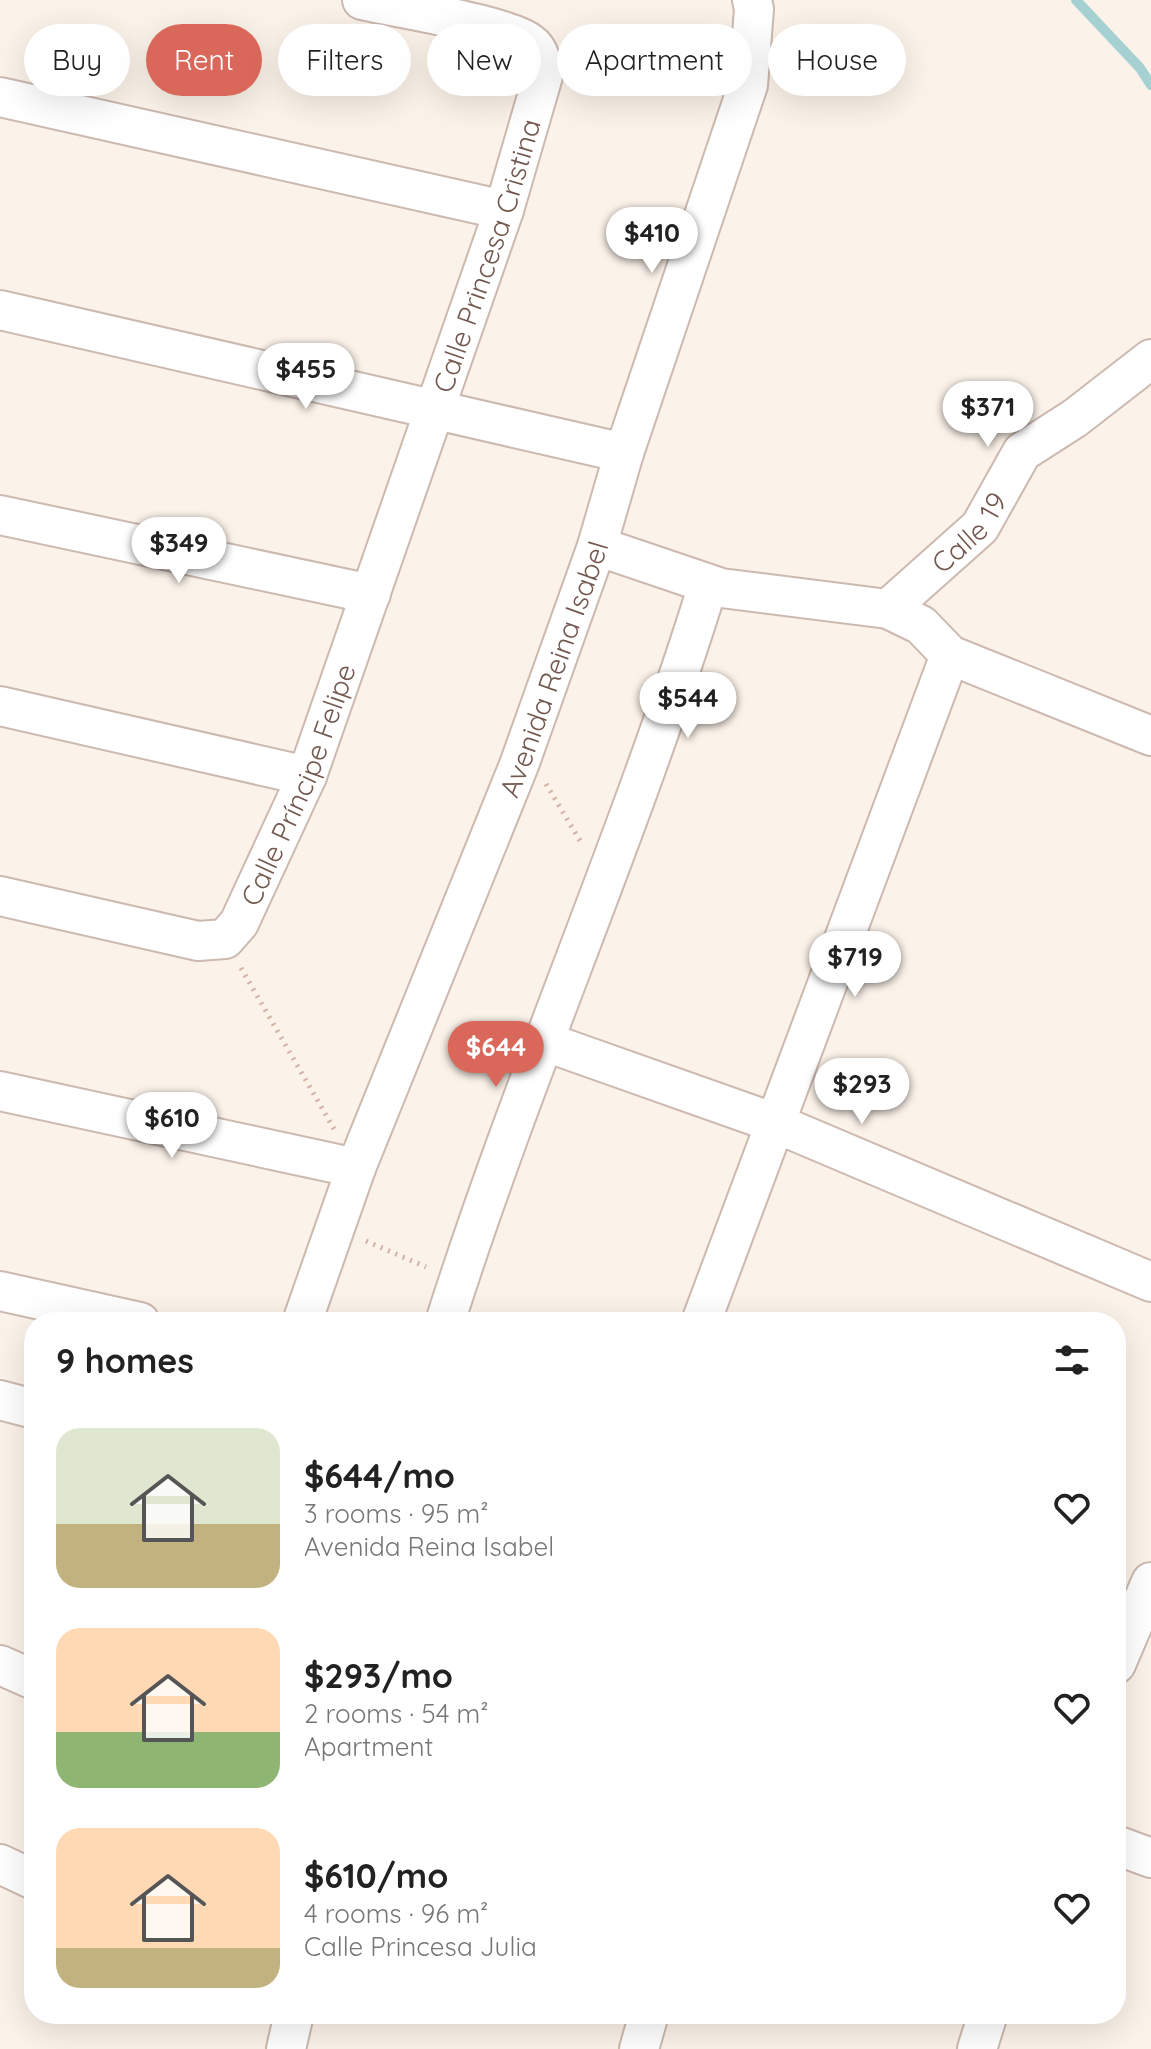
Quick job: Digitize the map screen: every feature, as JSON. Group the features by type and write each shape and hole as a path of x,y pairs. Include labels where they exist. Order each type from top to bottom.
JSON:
{"street":[{"name":"Calle Princesa Cristina","path":"362,0 506,32 530,43 539,54 543,76 504,210 433,407"},
{"name":"Avenida Reina Isabel","path":"306,1312 356,1168 519,765 597,546 624,453 748,85 754,9 752,0"},
{"path":"0,97 504,210"},
{"path":"0,310 624,453"},
{"name":"Calle 19","path":"888,609 980,527 1022,452 1075,418 1151,359"},
{"name":"Calle Príncipe Felipe","path":"0,896 198,941 225,939 239,923 307,776 433,407"},
{"path":"0,515 371,594"},
{"path":"597,546 708,585 888,609 921,625 950,655 1151,736"},
{"path":"448,1312 604,875 684,664 708,585"},
{"path":"705,1312 950,655"},
{"path":"0,706 307,776"},
{"path":"546,1042 775,1123 1151,1282"},
{"path":"0,1091 356,1168"},
{"path":"0,1291 95,1312"},
{"path":"0,1400 24,1406"},
{"path":"1126,1641 1151,1582"},
{"path":"0,1665 24,1676"},
{"path":"1126,1849 1151,1858"},
{"path":"0,1864 24,1875"},
{"path":"286,2049 292,2024"},
{"path":"639,2049 646,2024"},
{"path":"977,2049 985,2024"}],"path":[{"path":"519,765 549,786 570,826 604,875"},
{"path":"225,939 356,1168"},
{"path":"335,1228 458,1281"}],"waterway":[{"path":"1076,0 1140,68 1151,85"}]}
